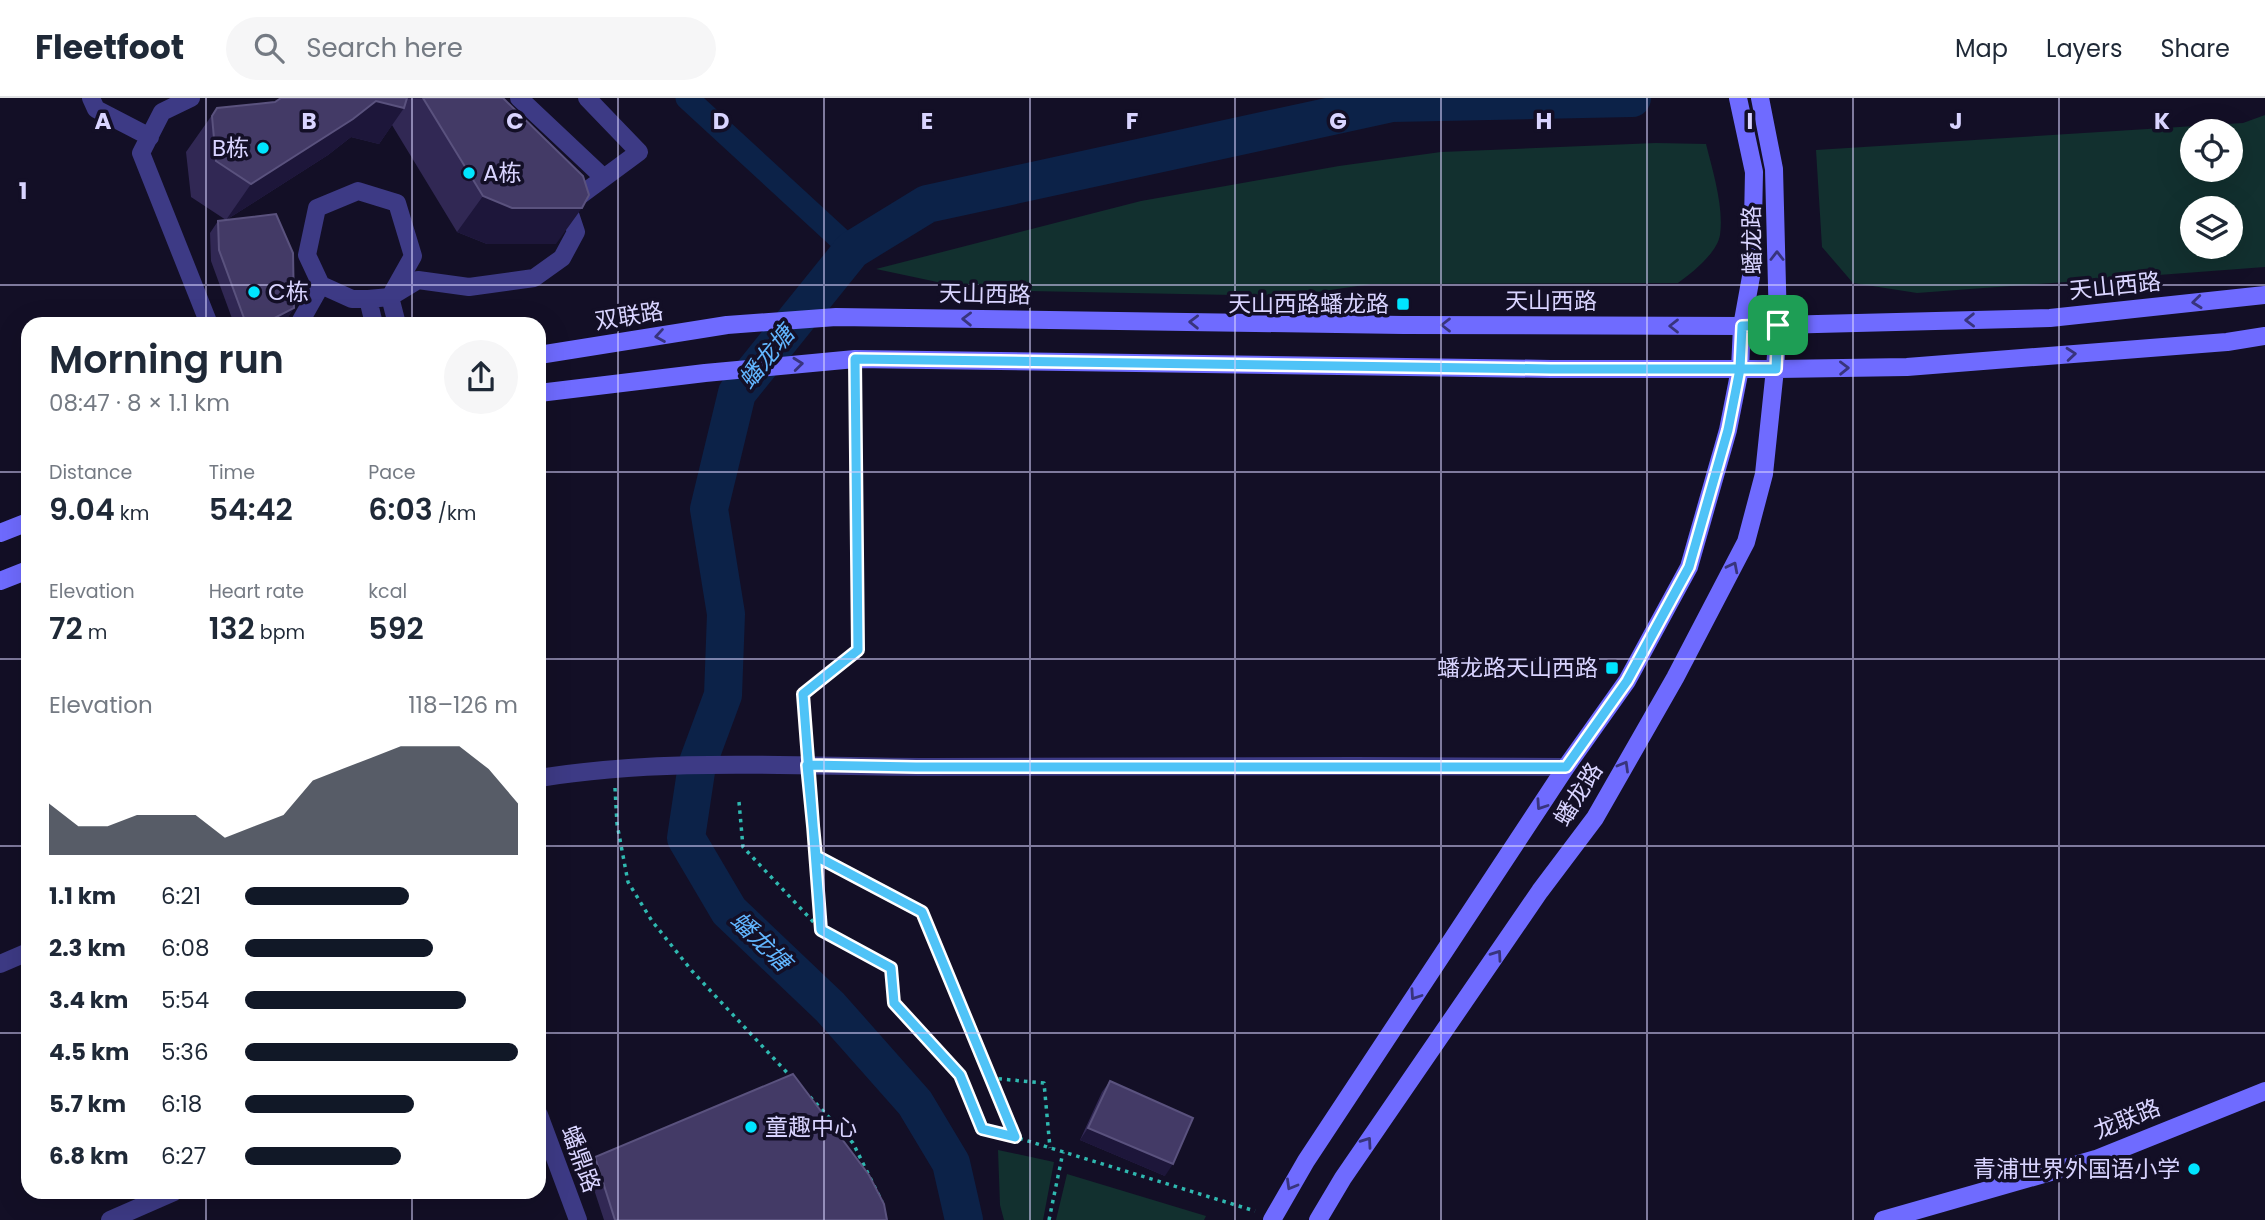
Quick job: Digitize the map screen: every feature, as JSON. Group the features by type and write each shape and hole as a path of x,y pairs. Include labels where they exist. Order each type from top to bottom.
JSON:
{"main road":[{"name":"蟠龙路","path":"1273,1219 1306,1161 1566,767 1627,681 1689,567 1728,430 1740,369 1742,326 1752,271 1754,172 1738,98"},
{"name":"蟠龙路","path":"1318,1220 1366,1143 1540,891 1595,818 1675,678 1746,542 1764,474 1776,369 1778,325 1774,169 1760,98"},
{"name":"天山西路","path":"727,325 836,317 1403,325 1742,326 2050,317 2265,295"},
{"name":"双联路","path":"546,354 727,325"},
{"path":"546,392 855,359 1551,369 1907,367 2227,342 2265,336"},
{"path":"0,533 21,525"},
{"path":"0,580 21,572"},
{"name":"龙联路","path":"1883,1220 2096,1159 2265,1091"}],"street":[{"path":"91,98 96,109 150,136"},
{"path":"191,98 162,112 141,153 206,317"},
{"path":"519,98 604,178"},
{"path":"567,205 639,152 587,98"},
{"path":"395,317 390,297 413,256 397,203 358,191 317,208 307,255 321,285 352,299 390,297 418,280 469,287 534,278 562,258 576,232 567,205 547,186"},
{"path":"303,317 321,285"},
{"path":"368,299 372,317"},
{"path":"546,777 621,768 772,764 916,767 1566,767"},
{"path":"0,964 21,955"},
{"name":"蟠鼎路","path":"546,1134 578,1220"},
{"path":"110,1220 158,1199"}],"path":[{"path":"821,930 803,694 858,650 855,359"},
{"path":"621,768 617,824 628,881 652,921 692,971 794,1080"},
{"path":"739,802 743,847 821,930 891,968 894,1003 960,1075 982,1129 1015,1137 1273,1219"},
{"path":"816,856 922,912 1015,1137"},
{"path":"990,1078 1044,1083 1050,1148"},
{"path":"804,1090 853,1143 882,1198 884,1209"},
{"path":"1049,1220 1063,1152"},
{"path":"850,1166 863,1163"}],"green space":[{"path":"2265,115 2265,267 1917,293 1853,283 1822,247 1816,150 2180,127 2180,182 2243,182 2243,123"},
{"path":"1656,143 1706,144 1719,201 1721,224 1718,242 1703,262 1678,283 1371,284 1290,296 975,290 876,269 1141,201 1339,166 1441,152"},
{"path":"998,1150 1054,1162 1043,1220 1004,1220 1000,1205"},
{"path":"1067,1174 1206,1216 1204,1220 1056,1220"}],"building":[{"path":"281,98 407,98 404,108 376,101 353,119 251,184 216,161 212,116 217,108 275,102"},
{"path":"423,98 503,98 583,176 589,195 582,208 512,208 483,196"},
{"name":"C栋","path":"276,214 293,253 294,308 277,317 244,317 219,250 218,221"},
{"name":"童趣中心","path":"793,1074 869,1175 884,1204 887,1220 615,1220 595,1157"},
{"path":"1110,1081 1193,1118 1173,1164 1088,1128"}],"waterway":[{"path":"687,98 852,250"},
{"name":"蟠龙塘","path":"964,1220 951,1163 915,1103 830,1007 729,911 686,838 697,765 723,695 726,614 709,509 737,393 852,250 927,204 1392,103 1632,98"}],"place":[{"name":"B栋","path":"263,148"},
{"name":"A栋","path":"469,173"},
{"name":"C栋","path":"254,292"},
{"name":"天山西路蟠龙路","path":"1403,304"},
{"name":"蟠龙路天山西路","path":"1612,668"},
{"name":"童趣中心","path":"751,1127"},
{"name":"青浦世界外国语小学","path":"2194,1169"}],"route":[{"path":"1778,325 1742,326 1740,369 1551,369 855,359 858,650 803,694 807,765 821,930 891,968 894,1003 960,1075 982,1129 1015,1137 922,912 816,856 807,765 1566,767 1627,681 1689,567 1728,430 1740,369 1776,369 1778,325"}]}
